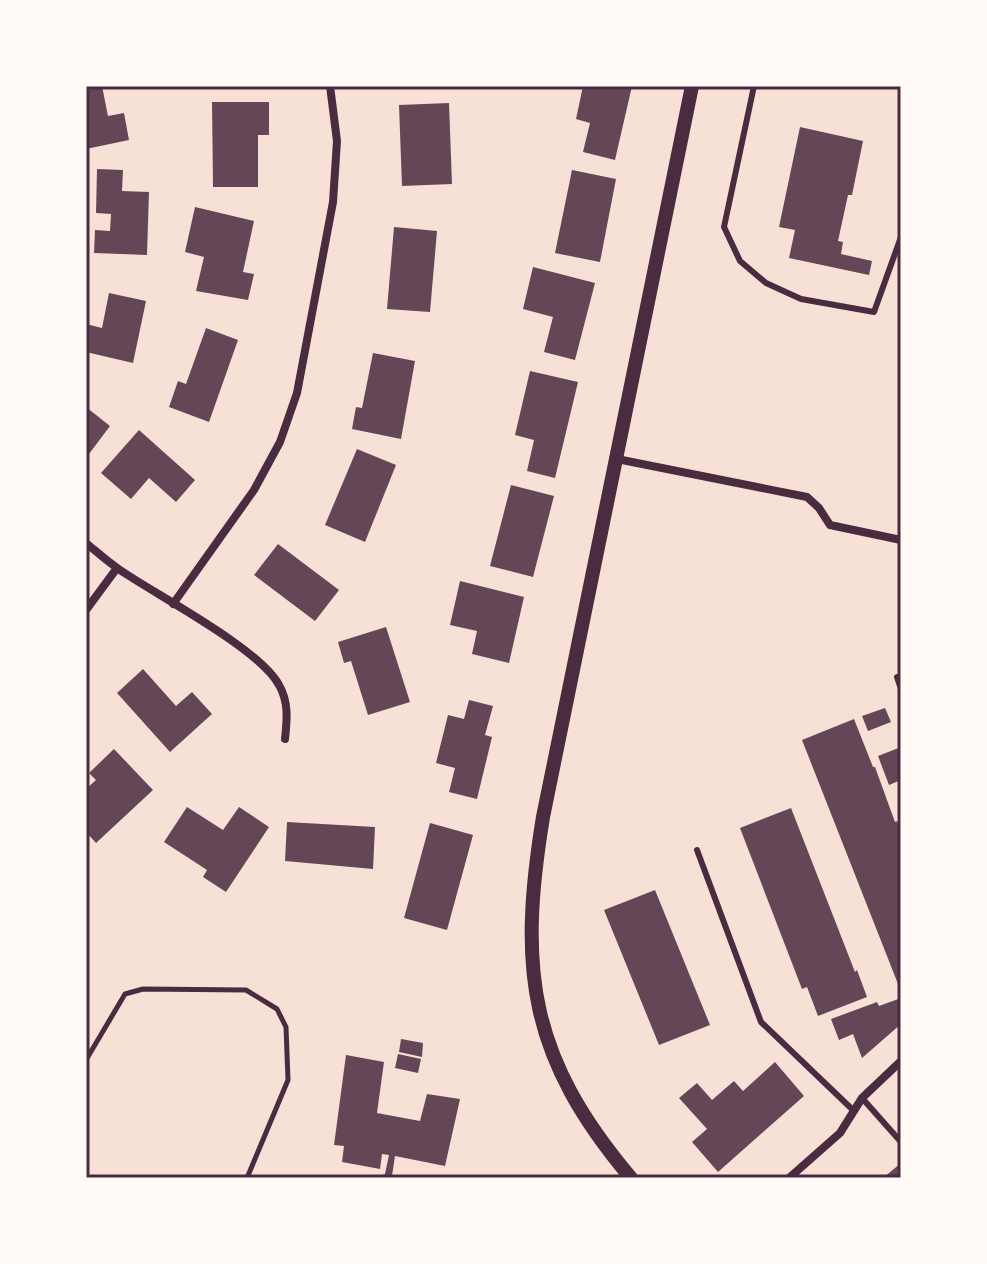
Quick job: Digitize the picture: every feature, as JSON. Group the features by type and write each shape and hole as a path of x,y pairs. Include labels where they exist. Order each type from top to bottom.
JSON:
{"street":[{"path":"173,604 254,490 280,442 297,393 333,202 337,141 330,86"},
{"path":"631,1178 593,1130 558,1070 539,1009 531,948 534,882 543,817 692,86"},
{"path":"617,459 807,497 830,525 901,540"},
{"path":"86,543 117,568 258,661 279,684 288,714 285,739"},
{"path":"86,610 117,568"},
{"path":"789,1178 840,1133 862,1098 901,1061"}],"lane":[{"path":"754,86 724,227 740,261 766,283 801,299 874,312 901,237"},
{"path":"897,677 901,689"},
{"path":"697,850 761,1022 854,1111"},
{"path":"862,1098 901,1142"}],"path":[{"path":"86,1060 125,994 143,989 246,990 277,1009 286,1027 288,1080 247,1178"}],"building":[{"path":"86,86 102,86 108,116 124,113 129,140 86,149"},
{"path":"583,86 632,86 615,160 583,152 590,123 576,119"},
{"path":"212,102 269,102 269,135 258,135 258,187 213,187"},
{"path":"449,103 452,184 402,186 399,105"},
{"path":"800,127 863,141 852,195 848,195 838,241 843,242 841,254 872,261 869,275 789,258 795,230 779,227"},
{"path":"97,169 123,170 122,191 149,192 147,255 94,253 95,230 110,231 111,214 96,213"},
{"path":"572,170 616,179 600,262 555,253"},
{"path":"195,207 254,221 243,272 254,274 248,300 196,291 204,257 185,252"},
{"path":"394,227 437,231 430,312 387,309"},
{"path":"533,267 595,283 575,360 544,352 553,317 523,309"},
{"path":"109,293 146,301 133,363 86,352 86,324 102,328"},
{"path":"206,328 238,340 209,422 169,407 178,381 186,384"},
{"path":"373,353 415,361 401,439 352,429 356,407 362,408"},
{"path":"530,371 578,382 555,478 527,471 534,440 515,435"},
{"path":"86,407 110,426 86,458"},
{"path":"139,430 195,480 176,502 149,478 131,499 101,473"},
{"path":"357,449 396,465 365,542 325,525"},
{"path":"511,485 554,496 533,577 490,566"},
{"path":"278,544 339,590 315,621 254,575"},
{"path":"460,581 524,597 509,663 472,654 477,631 450,625"},
{"path":"386,627 410,702 368,715 351,661 344,663 338,642"},
{"path":"143,669 176,706 192,692 212,714 170,752 117,693"},
{"path":"469,700 493,706 485,735 492,737 477,799 449,792 455,768 436,763 448,715 464,719"},
{"path":"885,708 891,722 868,731 862,716"},
{"path":"854,719 901,832 901,983 898,984 802,740"},
{"path":"901,747 901,780 889,785 878,756"},
{"path":"114,749 153,790 96,843 86,832 86,789 96,780 89,773"},
{"path":"187,807 223,830 239,807 269,827 226,892 203,877 207,870 164,842"},
{"path":"791,808 867,997 818,1016 807,987 802,989 740,828"},
{"path":"287,822 375,827 373,869 285,861"},
{"path":"430,823 473,835 447,930 404,918"},
{"path":"655,890 710,1025 659,1045 604,910"},
{"path":"901,998 901,1024 862,1058 853,1034 839,1040 831,1019 877,1002 879,1006"},
{"path":"401,1039 423,1043 422,1057 399,1052"},
{"path":"398,1054 421,1059 418,1073 395,1068"},
{"path":"346,1055 384,1062 377,1113 420,1121 427,1094 460,1099 445,1166 395,1156 392,1176 395,1178 374,1178 385,1174 389,1155 382,1154 380,1169 342,1162 344,1146 334,1145"},
{"path":"775,1062 804,1096 718,1172 692,1142 707,1129 679,1098 697,1083 712,1100 734,1081 743,1091"},
{"path":"901,1163 901,1178 883,1178"}]}
